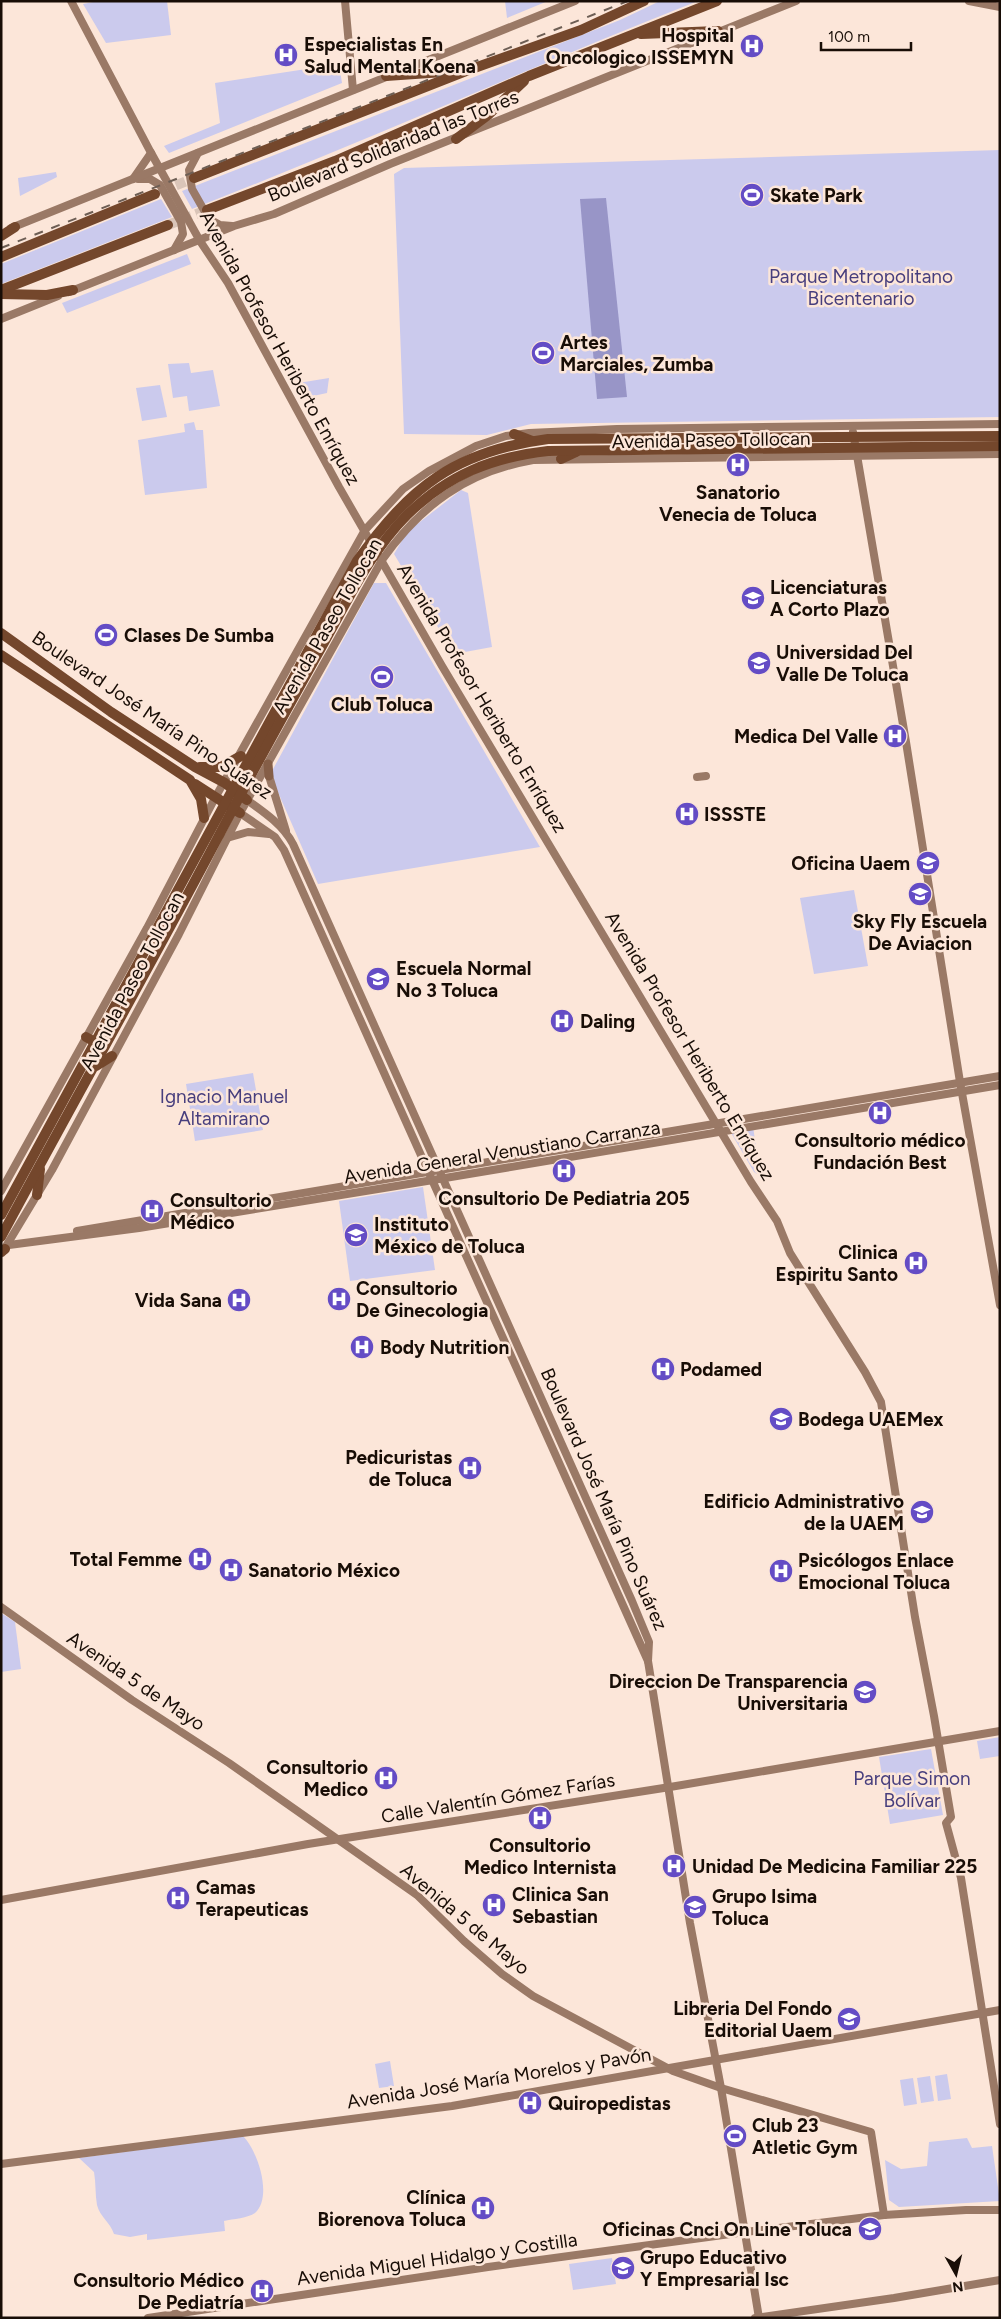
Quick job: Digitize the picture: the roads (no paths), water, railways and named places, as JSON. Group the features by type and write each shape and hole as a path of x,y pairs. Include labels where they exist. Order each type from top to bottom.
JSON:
{"highway":[{"name":"Boulevard Solidaridad las Torres","path":"207,210 390,138 434,116 529,76 717,1"},
{"path":"194,178 466,71 581,30 639,3"},
{"path":"632,35 718,31"},
{"path":"386,76 466,71"},
{"path":"456,139 488,115 529,76"},
{"path":"1,256 155,194"},
{"path":"1,292 168,225"},
{"path":"1,236 15,227"},
{"path":"1,292 46,295 73,290"},
{"path":"496,449 510,435 533,441"},
{"name":"Avenida Paseo Tollocan","path":"944,442 1000,436"},
{"name":"Avenida Paseo Tollocan","path":"5,1246 40,1162 95,1067 220,837 258,752 362,564 385,532 398,508 434,478 496,449 533,441 564,439 682,444 944,442 1000,446"},
{"name":"Avenida Paseo Tollocan","path":"385,532 422,501 469,470 493,460 518,454 682,444"},
{"path":"561,459 582,450"},
{"name":"Boulevard José María Pino Suárez","path":"1,633 112,712 196,767 225,783 247,800"},
{"name":"Boulevard José María Pino Suárez","path":"1,655 240,814"},
{"path":"196,767 221,767 238,760"},
{"path":"190,780 201,799 203,820"},
{"name":"Avenida Paseo Tollocan","path":"1,1215 90,1039 220,837"},
{"path":"95,1067 112,1056"},
{"path":"38,1195 40,1162"}],"main road":[{"name":"Avenida Profesor Heriberto Enríquez","path":"71,1 151,153 200,240 228,283 334,478 442,666 751,1182 777,1221 790,1253 865,1372 881,1402 915,1617 951,1817 946,1823 961,1878 982,2013"},
{"path":"345,1 352,90"},
{"path":"1,232 575,1"},
{"name":"Boulevard Solidaridad las Torres","path":"1,319 234,226 274,214 390,164 796,1"},
{"path":"969,1 1000,7"},
{"path":"133,179 151,153"},
{"path":"198,153 189,170 192,189 209,219 220,225 234,226"},
{"path":"133,179 150,179 157,182 177,214 181,222 183,234 174,250"},
{"name":"Avenida Paseo Tollocan","path":"1,1191 90,1039 203,820 365,530 404,489 429,471 476,446 510,435 566,430 1000,424"},
{"path":"852,425 906,742 961,1086 1000,1305"},
{"path":"880,425 871,432 870,437 872,445 880,456"},
{"name":"Avenida Paseo Tollocan","path":"268,764 382,560 404,529 419,515 460,485 494,470 516,464 561,459 1000,454"},
{"path":"238,760 237,771 244,777 253,778 265,775"},
{"path":"268,764 265,775 286,833"},
{"name":"Avenida Paseo Tollocan","path":"5,1246 38,1195 112,1056 220,837 240,814 247,800 265,775"},
{"path":"698,777 706,776"},
{"name":"Boulevard José María Pino Suárez","path":"247,800 286,833 650,1642 648,1661"},
{"name":"Boulevard José María Pino Suárez","path":"240,814 271,834 284,850 516,1362 621,1605 648,1661"},
{"path":"203,820 213,820 222,824 225,831 220,837"},
{"path":"220,837 248,832 271,834"},
{"name":"Avenida General Venustiano Carranza","path":"5,1246 139,1228 722,1132 961,1086 1000,1076"},
{"name":"Avenida General Venustiano Carranza","path":"5,1246 716,1123 961,1086 1000,1084"},
{"path":"621,1605 632,1601"},
{"name":"Avenida 5 de Mayo","path":"1,1607 132,1700 229,1763 416,1895 464,1941 522,1989 664,2067 721,2088 871,2132 884,2215"},
{"path":"648,1661 670,1787 690,1923 721,2088 745,2232 757,2318 1000,2280"},
{"name":"Calle Valentín Gómez Farías","path":"1,1900 338,1839 670,1787 1000,1731"},
{"name":"Avenida José María Morelos y Pavón","path":"1,2164 452,2106 664,2067 1000,2010"},
{"path":"982,2013 1000,2124"},
{"name":"Avenida Miguel Hidalgo y Costilla","path":"148,2318 488,2267 745,2232 884,2215 1000,2210"}],"tunnel":[{"path":"162,191 194,178"},
{"path":"168,225 207,210"}],"railway":[{"path":"1,248 628,1"}],"place":[{"name":"Hospital Oncologico ISSEMYN","path":"752,46"},
{"name":"Especialistas En Salud Mental Koena","path":"286,55"},
{"name":"Skate Park","path":"752,195"},
{"name":"Artes Marciales, Zumba","path":"543,353"},
{"name":"Sanatorio Venecia de Toluca","path":"738,465"},
{"name":"Licenciaturas A Corto Plazo","path":"753,598"},
{"name":"Clases De Sumba","path":"106,635"},
{"name":"Universidad Del Valle De Toluca","path":"759,663"},
{"name":"Club Toluca","path":"382,677"},
{"name":"Medica Del Valle","path":"895,736"},
{"name":"ISSSTE","path":"687,814"},
{"name":"Oficina Uaem","path":"928,863"},
{"name":"Sky Fly Escuela De Aviacion","path":"920,894"},
{"name":"Escuela Normal No 3 Toluca","path":"378,979"},
{"name":"Daling","path":"562,1021"},
{"name":"Consultorio médico Fundación Best","path":"880,1113"},
{"name":"Consultorio De Pediatria 205","path":"564,1171"},
{"name":"Consultorio Médico","path":"152,1211"},
{"name":"Instituto México de Toluca","path":"356,1235"},
{"name":"Clinica Espiritu Santo","path":"916,1263"},
{"name":"Consultorio De Ginecologia","path":"339,1299"},
{"name":"Vida Sana","path":"239,1300"},
{"name":"Body Nutrition","path":"362,1347"},
{"name":"Podamed","path":"663,1369"},
{"name":"Bodega UAEMex","path":"781,1419"},
{"name":"Pedicuristas de Toluca","path":"470,1468"},
{"name":"Edificio Administrativo de la UAEM","path":"922,1512"},
{"name":"Total Femme","path":"200,1559"},
{"name":"Sanatorio México","path":"231,1570"},
{"name":"Psicólogos Enlace Emocional Toluca","path":"781,1571"},
{"name":"Direccion De Transparencia Universitaria","path":"865,1692"},
{"name":"Consultorio Medico","path":"386,1778"},
{"name":"Consultorio Medico Internista","path":"540,1818"},
{"name":"Unidad De Medicina Familiar 225","path":"674,1866"},
{"name":"Camas Terapeuticas","path":"178,1898"},
{"name":"Clinica San Sebastian","path":"494,1905"},
{"name":"Grupo Isima Toluca","path":"695,1907"},
{"name":"Libreria Del Fondo Editorial Uaem","path":"849,2019"},
{"name":"Quiropedistas","path":"530,2103"},
{"name":"Club 23 Atletic Gym","path":"735,2136"},
{"name":"Clínica Biorenova Toluca","path":"483,2208"},
{"name":"Oficinas Cnci On Line Toluca","path":"870,2229"},
{"name":"Grupo Educativo Y Empresarial Isc","path":"623,2268"},
{"name":"Consultorio Médico De Pediatría","path":"262,2291"}],"park label":[{"name":"Parque Metropolitano Bicentenario","path":"861,287"},
{"name":"Ignacio Manuel Altamirano","path":"224,1107"},
{"name":"Parque Simon Bolívar","path":"912,1789"}]}
